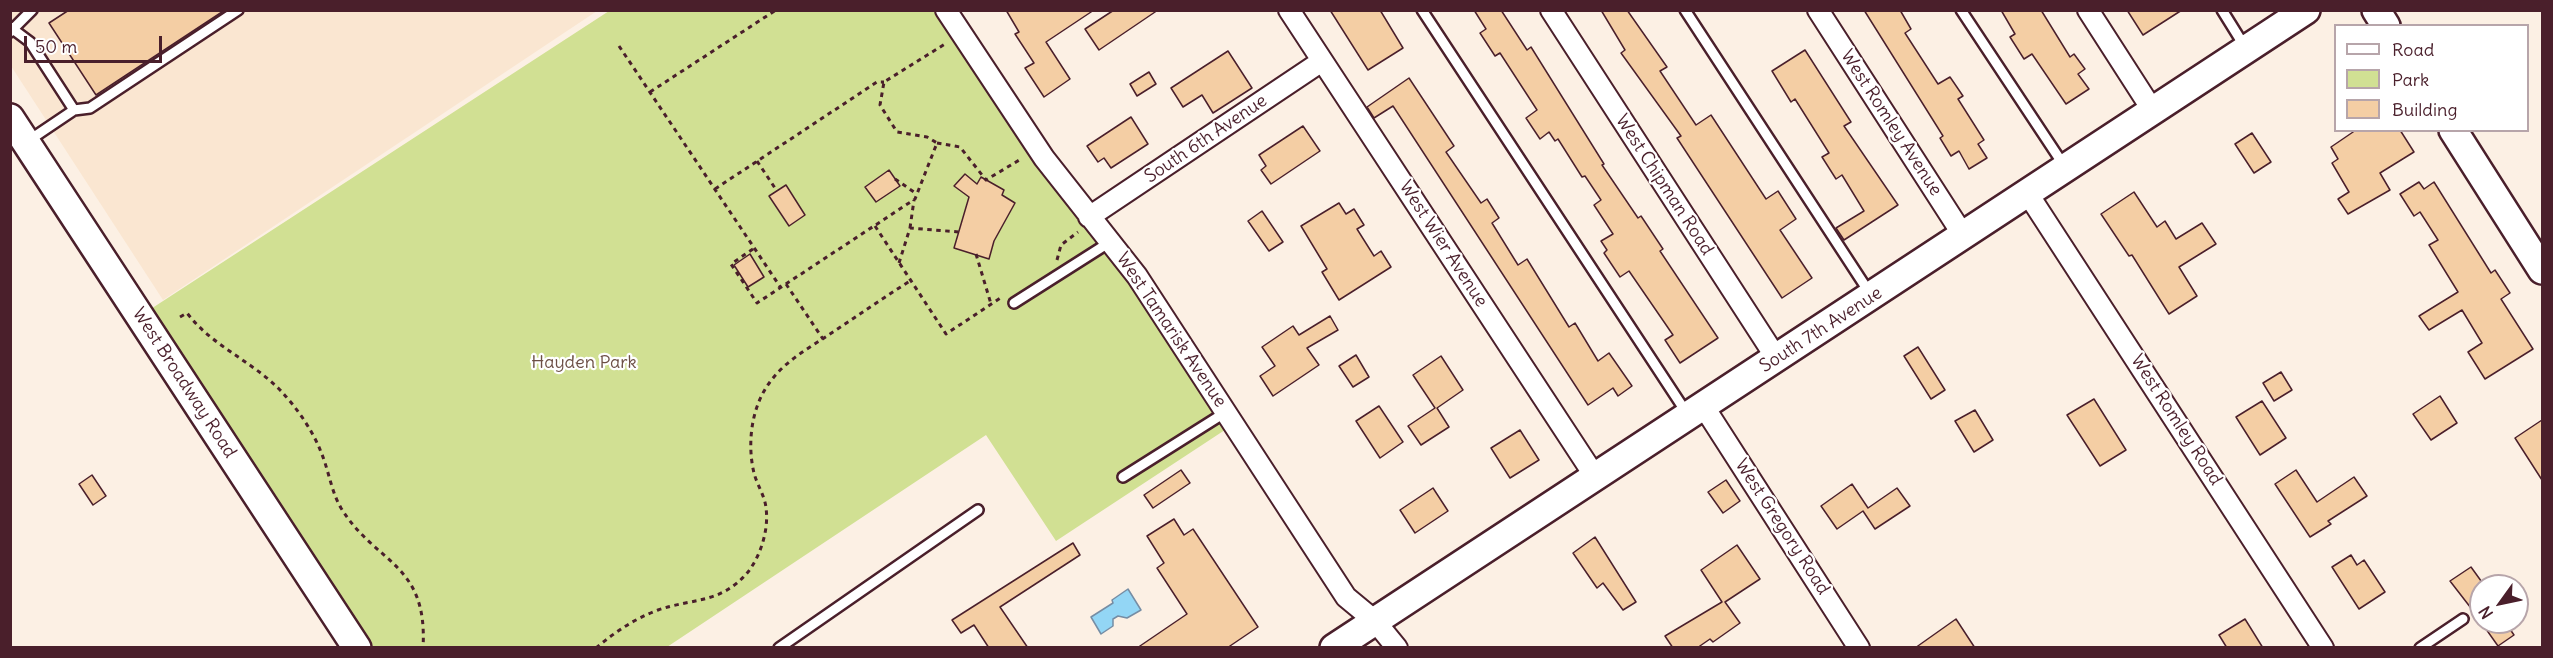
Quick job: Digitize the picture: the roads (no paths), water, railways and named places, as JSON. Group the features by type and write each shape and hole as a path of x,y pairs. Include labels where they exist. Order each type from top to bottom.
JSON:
{"main road":[{"name":"South 7th Avenue","path":"1334,648 1697,412 2306,10"},
{"path":"2376,10 2385,24"},
{"name":"West Broadway Road","path":"10,118 357,648"},
{"path":"2454,132 2542,270"}],"street":[{"name":"West Tamarisk Avenue","path":"946,10 1044,158 1084,225 1110,242 1137,276 1346,597 1375,621 1397,648"},
{"name":"West Wier Avenue","path":"1289,10 1596,478"},
{"name":"West Chipman Road","path":"1551,10 1777,359"},
{"name":"West Romley Avenue","path":"1818,10 1963,235"},
{"path":"2088,10 2153,111"},
{"name":"South 6th Avenue","path":"1084,225 1322,61"},
{"name":"West Romley Road","path":"2028,194 2324,648"},
{"name":"West Gregory Road","path":"1697,412 1859,648"}],"lane":[{"path":"32,10 11,30 30,42 74,110"},
{"path":"26,142 74,110 90,108 238,10"},
{"path":"1422,10 1697,412"},
{"path":"1685,10 1872,296"},
{"path":"1960,10 2066,169"},
{"path":"2222,10 2246,49"},
{"path":"1014,303 1110,242"},
{"path":"1124,477 1226,412"},
{"path":"779,648 978,510"},
{"path":"2420,648 2463,619"}],"water":[{"path":"1128,589 1141,610 1127,618 1118,616 1113,619 1113,626 1101,634 1091,617 1113,603 1112,600"}],"park label":[{"name":"Hayden Park","path":"584,363"}]}
